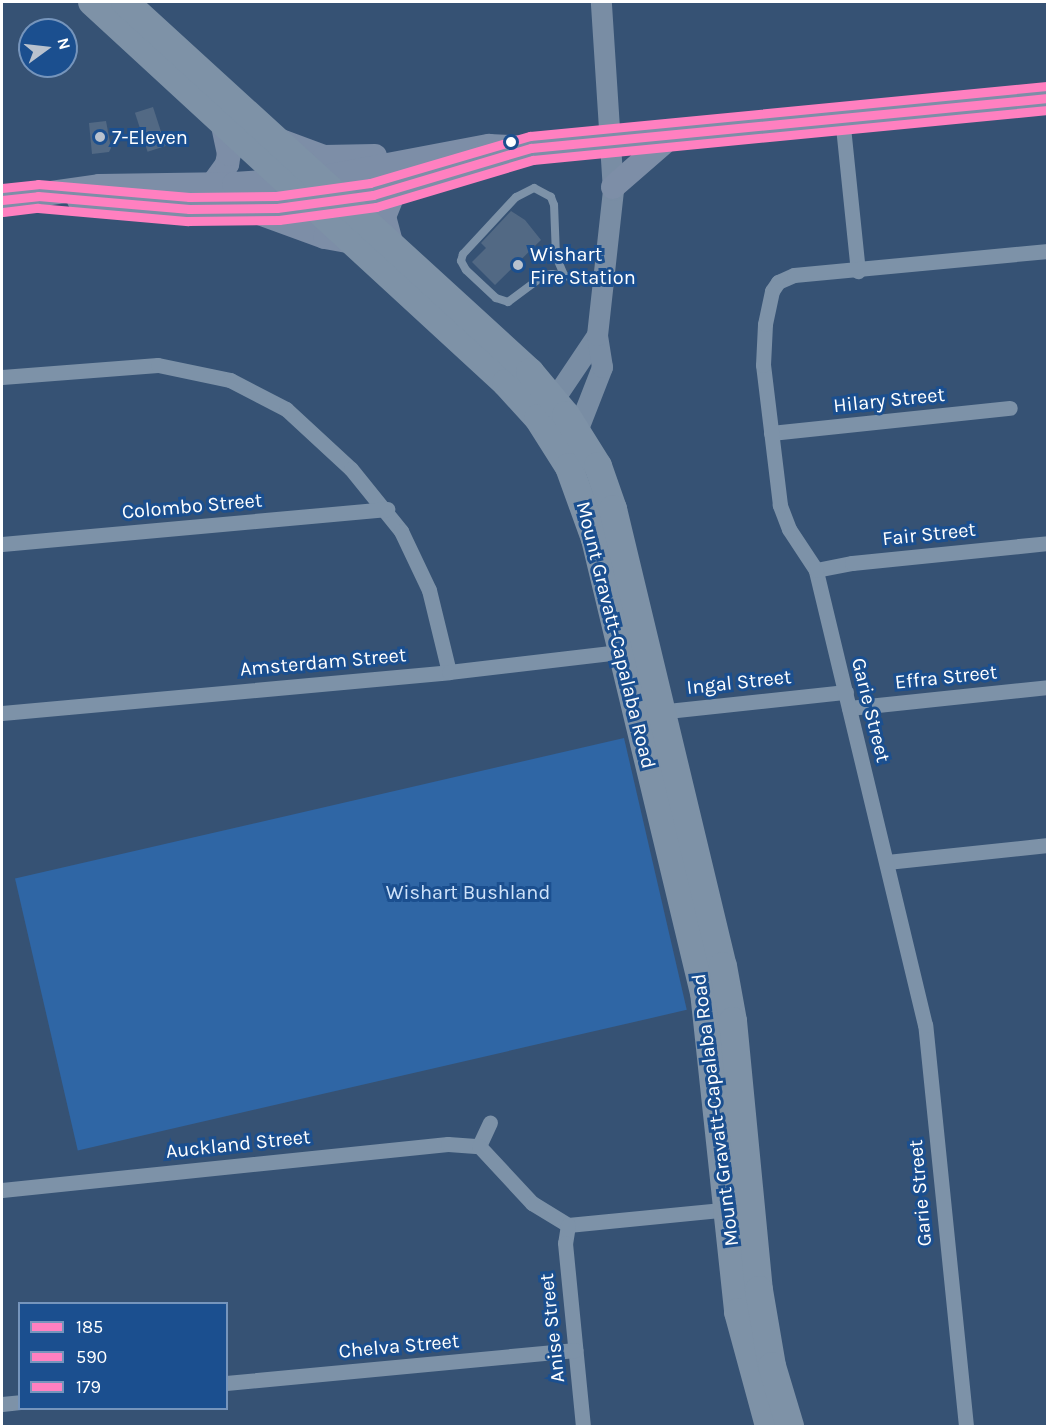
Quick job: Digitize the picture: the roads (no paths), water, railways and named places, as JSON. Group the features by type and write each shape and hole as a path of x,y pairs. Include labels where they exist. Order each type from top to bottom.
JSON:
{"highway":[{"name":"Mount Gravatt-Capalaba Road","path":"92,2 287,181 342,200 554,399 590,522 635,649 733,1021 743,1338 769,1426"},
{"name":"Mount Gravatt-Capalaba Road","path":"125,2 273,138 353,242 565,435"},
{"name":"Mount Gravatt-Capalaba Road","path":"739,1209 790,1426"}],"main road":[{"path":"565,435 600,378 597,336 614,187 601,2"},
{"path":"273,138 335,158 420,157 489,146 531,148 1047,98"},
{"path":"212,184 227,164 229,154 222,121"},
{"path":"614,187 675,133"},
{"path":"342,200 395,189 531,148"},
{"path":"38,196 189,209 253,210 420,157"},
{"path":"2,200 99,186 287,181"},
{"path":"392,246 384,217 395,189"},
{"path":"253,210 325,237 353,242"},
{"path":"554,399 597,336"}],"street":[{"path":"842,117 858,271"},
{"name":"Garie Street","path":"966,1426 925,1025 816,570 789,529 780,505 763,365 772,291 778,282 794,275 858,271 1047,251"},
{"path":"2,376 120,364 158,365 230,380 259,392 301,421 387,509 418,561 429,590 449,672"},
{"name":"Hilary Street","path":"771,433 1010,408"},
{"name":"Colombo Street","path":"2,544 387,509"},
{"name":"Fair Street","path":"816,570 852,563 1047,543"},
{"name":"Amsterdam Street","path":"2,713 449,672 635,649"},
{"name":"Effra Street","path":"849,708 1047,687"},
{"name":"Ingal Street","path":"650,713 846,692"},
{"path":"887,862 1047,844"},
{"path":"490,1122 479,1146 532,1203 568,1225 739,1209"},
{"name":"Auckland Street","path":"2,1190 448,1144 479,1146"},
{"name":"Anise Street","path":"568,1225 565,1243 583,1426"},
{"name":"Chelva Street","path":"228,1383 575,1350"},
{"path":"2,1404 18,1402"}],"lane":[{"path":"564,274 556,256 556,217 551,197 534,188 526,190 470,246 462,261 466,270 496,298 508,302 543,276 564,274 603,282"}],"place":[{"name":"7-Eleven","path":"100,137"},
{"name":"Wishart Fire Station","path":"518,265"}],"park label":[{"name":"Wishart Bushland","path":"468,892"}]}
